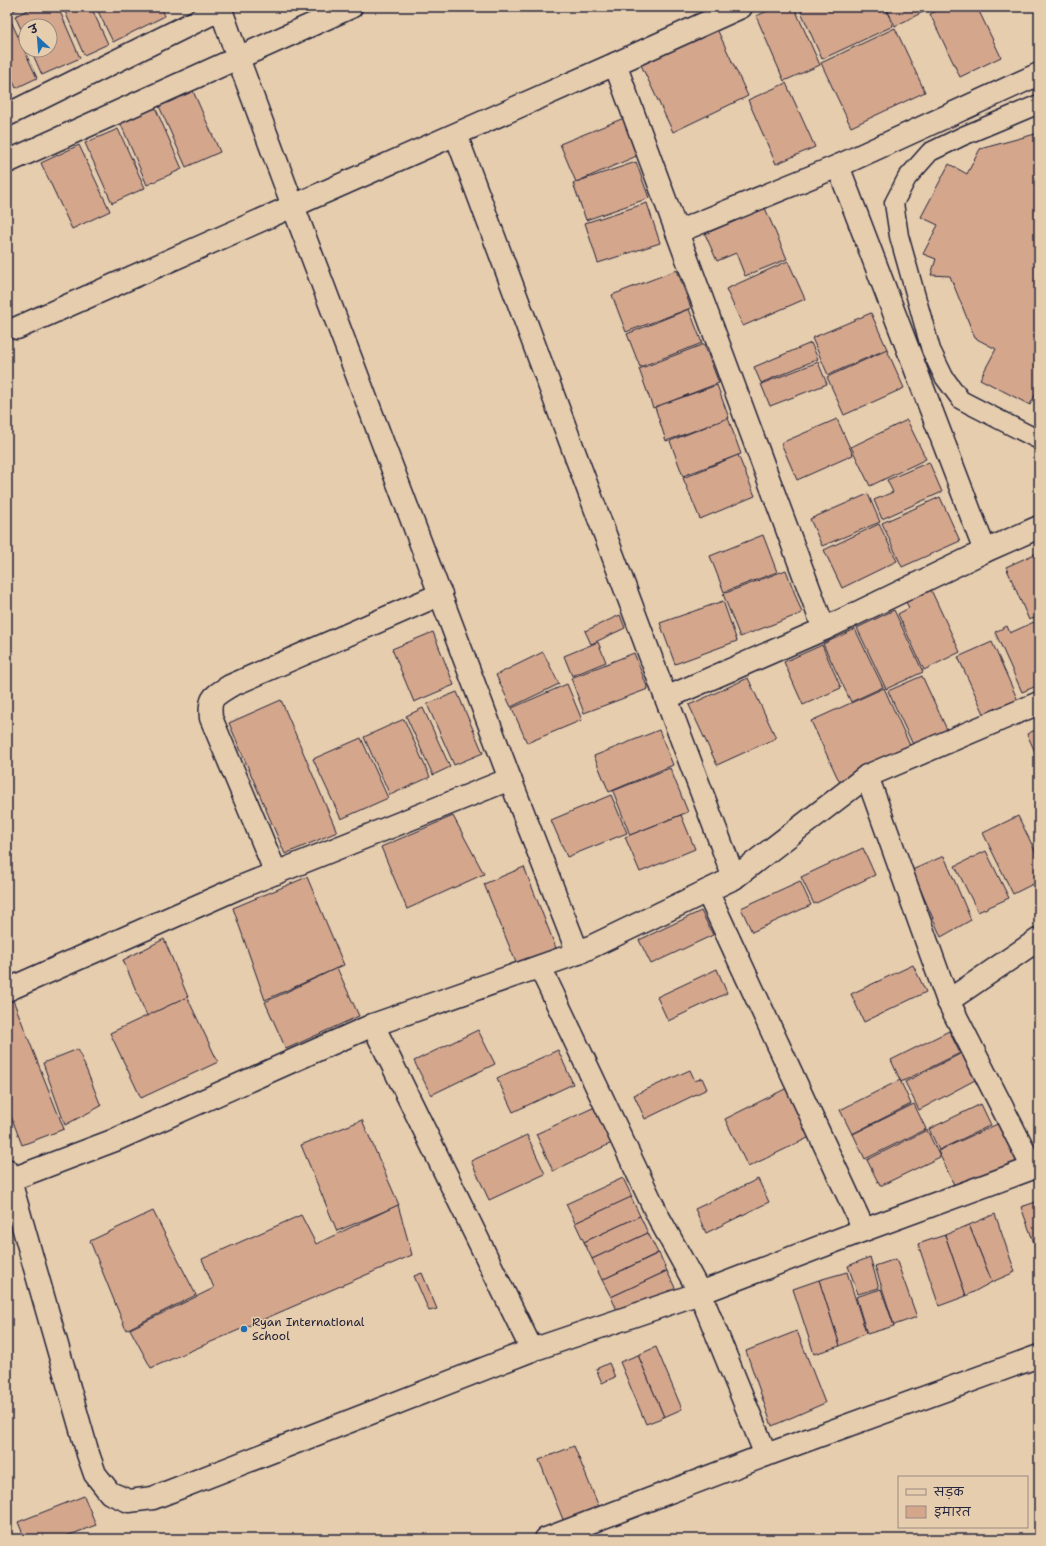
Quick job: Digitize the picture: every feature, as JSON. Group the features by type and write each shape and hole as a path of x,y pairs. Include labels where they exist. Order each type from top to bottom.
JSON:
{"street":[{"path":"7,162 351,7"},
{"path":"17,328 456,135 741,7"},
{"path":"7,115 221,8 292,206 441,594 510,779 578,953"},
{"path":"615,64 824,629"},
{"path":"676,232 838,166 1039,74"},
{"path":"456,135 734,878"},
{"path":"838,166 985,551"},
{"path":"666,698 824,629 985,551 1039,527"},
{"path":"276,873 210,718 210,704 215,696 230,686 441,594"},
{"path":"867,776 948,1001 1036,1167 864,1230 700,1293 532,1350 153,1498 129,1501 110,1493 95,1474 88,1454 8,1177 115,1140 373,1026 578,953 734,878 867,776 1039,702"},
{"path":"7,990 238,888 510,779"},
{"path":"707,891 864,1230"},
{"path":"948,1001 1039,940"},
{"path":"540,967 659,1218 700,1293 766,1455"},
{"path":"373,1026 532,1350"},
{"path":"546,1539 766,1455 1039,1356"}],"lane":[{"path":"1039,104 963,136 930,152 907,178 894,203 899,236 929,342 944,377 961,400 1039,440"}],"building":[{"path":"7,7 21,7 7,14"},
{"path":"35,7 58,7 80,58 42,75 35,58 58,58 58,18 18,18 18,23 15,16"},
{"path":"63,7 91,7 108,44 84,55"},
{"path":"96,7 161,7 165,16 113,42"},
{"path":"777,7 794,7 820,65 784,81 756,16"},
{"path":"799,7 885,7 893,26 822,59"},
{"path":"886,7 933,7 895,26"},
{"path":"946,7 977,7 1001,57 960,77 930,14"},
{"path":"10,19 18,36 18,58 28,58 37,78 16,88 7,68 7,21"},
{"path":"895,28 925,92 851,127 821,63"},
{"path":"717,29 748,96 673,132 641,65"},
{"path":"7,78 12,89 7,91"},
{"path":"786,83 815,147 776,164 748,100"},
{"path":"193,91 220,152 186,167 159,106"},
{"path":"155,107 182,169 147,185 120,122"},
{"path":"624,118 639,155 576,182 560,144"},
{"path":"118,129 145,188 112,203 85,143"},
{"path":"1039,133 1039,388 1030,405 980,379 996,349 975,338 950,276 931,275 936,259 923,254 938,225 921,217 949,164 967,174 980,149"},
{"path":"79,145 110,211 72,229 41,163"},
{"path":"636,162 649,198 586,220 573,183"},
{"path":"647,203 660,243 598,263 585,223"},
{"path":"765,208 787,259 745,276 736,253 717,261 705,234"},
{"path":"788,261 805,299 743,326 726,289"},
{"path":"677,270 691,308 626,332 612,295"},
{"path":"689,309 702,343 640,367 627,334"},
{"path":"871,313 887,349 828,375 812,338"},
{"path":"811,343 818,359 761,383 754,367"},
{"path":"704,344 719,383 653,408 639,369"},
{"path":"887,350 904,388 844,415 827,377"},
{"path":"818,362 827,384 770,406 761,384"},
{"path":"717,385 729,418 666,441 655,407"},
{"path":"728,418 741,454 683,476 670,441"},
{"path":"837,419 853,455 797,480 781,443"},
{"path":"907,420 926,459 870,486 851,447"},
{"path":"738,455 755,496 700,519 683,478"},
{"path":"929,462 942,492 882,519 874,500 893,492 887,480"},
{"path":"868,494 880,522 822,546 810,519"},
{"path":"940,497 960,541 902,567 882,523"},
{"path":"879,524 897,561 842,588 824,550"},
{"path":"763,535 777,572 724,592 710,556"},
{"path":"1039,552 1039,616 1029,620 1006,567"},
{"path":"786,570 802,613 740,637 723,594"},
{"path":"931,590 960,652 924,670 898,614 909,608 906,602"},
{"path":"723,601 737,641 675,664 660,623"},
{"path":"894,610 923,672 886,689 857,628"},
{"path":"620,615 625,628 591,644 585,631"},
{"path":"1034,622 1039,633 1039,685 1022,692 995,632 1007,626 1010,633"},
{"path":"855,629 883,687 851,702 823,644"},
{"path":"433,632 454,685 414,702 392,649"},
{"path":"598,642 606,662 572,676 564,656"},
{"path":"992,642 1019,703 986,718 958,657"},
{"path":"822,645 841,688 803,705 784,662"},
{"path":"543,652 559,684 511,707 496,675"},
{"path":"634,653 648,689 584,713 571,678"},
{"path":"922,676 949,734 915,749 888,691"},
{"path":"748,678 776,738 717,765 689,705"},
{"path":"567,684 582,720 527,743 512,708"},
{"path":"884,688 912,750 840,783 811,721"},
{"path":"457,692 483,753 454,765 427,704"},
{"path":"281,700 337,832 285,854 229,723"},
{"path":"423,708 450,767 433,775 406,716"},
{"path":"404,719 430,777 390,795 364,737"},
{"path":"1039,728 1039,761 1027,734"},
{"path":"659,730 673,765 609,792 594,756"},
{"path":"361,738 388,798 341,819 313,759"},
{"path":"670,768 688,812 630,835 613,791"},
{"path":"611,795 627,833 567,857 551,820"},
{"path":"681,815 695,849 640,872 625,837"},
{"path":"453,816 484,874 407,909 381,847"},
{"path":"1018,816 1039,859 1039,881 1013,894 983,833"},
{"path":"863,848 875,875 814,904 801,877"},
{"path":"986,851 1009,898 978,912 955,866"},
{"path":"944,856 971,920 941,937 912,870"},
{"path":"524,867 556,948 517,965 484,884"},
{"path":"307,877 344,965 265,1000 233,908"},
{"path":"800,881 811,905 752,932 741,908"},
{"path":"701,911 713,935 651,964 639,940"},
{"path":"164,939 188,997 147,1016 123,960"},
{"path":"913,965 926,992 864,1022 851,994"},
{"path":"337,968 359,1016 286,1049 265,1002"},
{"path":"717,969 727,993 668,1021 657,997"},
{"path":"187,997 218,1062 141,1098 110,1033"},
{"path":"13,1000 64,1129 22,1145 7,1106 7,1002"},
{"path":"478,1030 495,1064 431,1095 414,1061"},
{"path":"949,1031 960,1053 901,1082 891,1060"},
{"path":"78,1049 101,1106 65,1125 43,1063"},
{"path":"558,1050 573,1084 513,1112 497,1078"},
{"path":"962,1053 975,1080 919,1110 905,1082"},
{"path":"690,1070 695,1081 702,1078 707,1089 645,1119 634,1095"},
{"path":"900,1080 911,1104 852,1134 840,1110"},
{"path":"787,1088 812,1136 748,1167 725,1119"},
{"path":"914,1104 926,1129 865,1159 853,1134"},
{"path":"981,1104 991,1125 939,1150 929,1129"},
{"path":"597,1106 614,1142 553,1171 536,1134"},
{"path":"362,1120 399,1205 337,1231 301,1145"},
{"path":"1004,1121 1022,1160 957,1191 938,1151"},
{"path":"927,1130 940,1157 880,1186 867,1160"},
{"path":"527,1135 545,1174 489,1200 471,1161"},
{"path":"623,1178 632,1197 575,1223 566,1204"},
{"path":"758,1179 769,1202 706,1233 695,1209"},
{"path":"631,1197 640,1216 584,1242 575,1223"},
{"path":"1039,1201 1039,1257 1021,1207"},
{"path":"398,1205 412,1255 151,1368 130,1329 214,1288 202,1259 301,1215 316,1244"},
{"path":"153,1211 196,1295 126,1330 90,1241"},
{"path":"995,1214 1015,1272 992,1282 969,1225"},
{"path":"640,1216 648,1233 592,1259 584,1242"},
{"path":"969,1225 992,1282 966,1296 945,1235"},
{"path":"648,1233 658,1253 602,1280 592,1259"},
{"path":"945,1235 966,1296 939,1306 918,1244"},
{"path":"659,1253 667,1271 611,1297 602,1280"},
{"path":"870,1257 879,1288 858,1294 848,1266"},
{"path":"896,1259 917,1317 894,1325 875,1266"},
{"path":"667,1271 677,1292 621,1319 611,1297"},
{"path":"847,1272 866,1333 840,1346 819,1280"},
{"path":"422,1273 437,1309 429,1311 414,1276"},
{"path":"819,1280 840,1346 814,1354 793,1289"},
{"path":"881,1289 894,1326 867,1334 856,1297"},
{"path":"797,1331 825,1403 772,1426 746,1351"},
{"path":"656,1347 682,1409 664,1417 638,1355"},
{"path":"638,1355 664,1417 646,1424 620,1362"},
{"path":"609,1363 615,1377 602,1383 596,1369"},
{"path":"574,1446 599,1507 564,1522 539,1460"},
{"path":"84,1496 96,1525 59,1539 25,1539 18,1522"}],"place":[{"name":"Ryan International School","path":"244,1329"}]}
